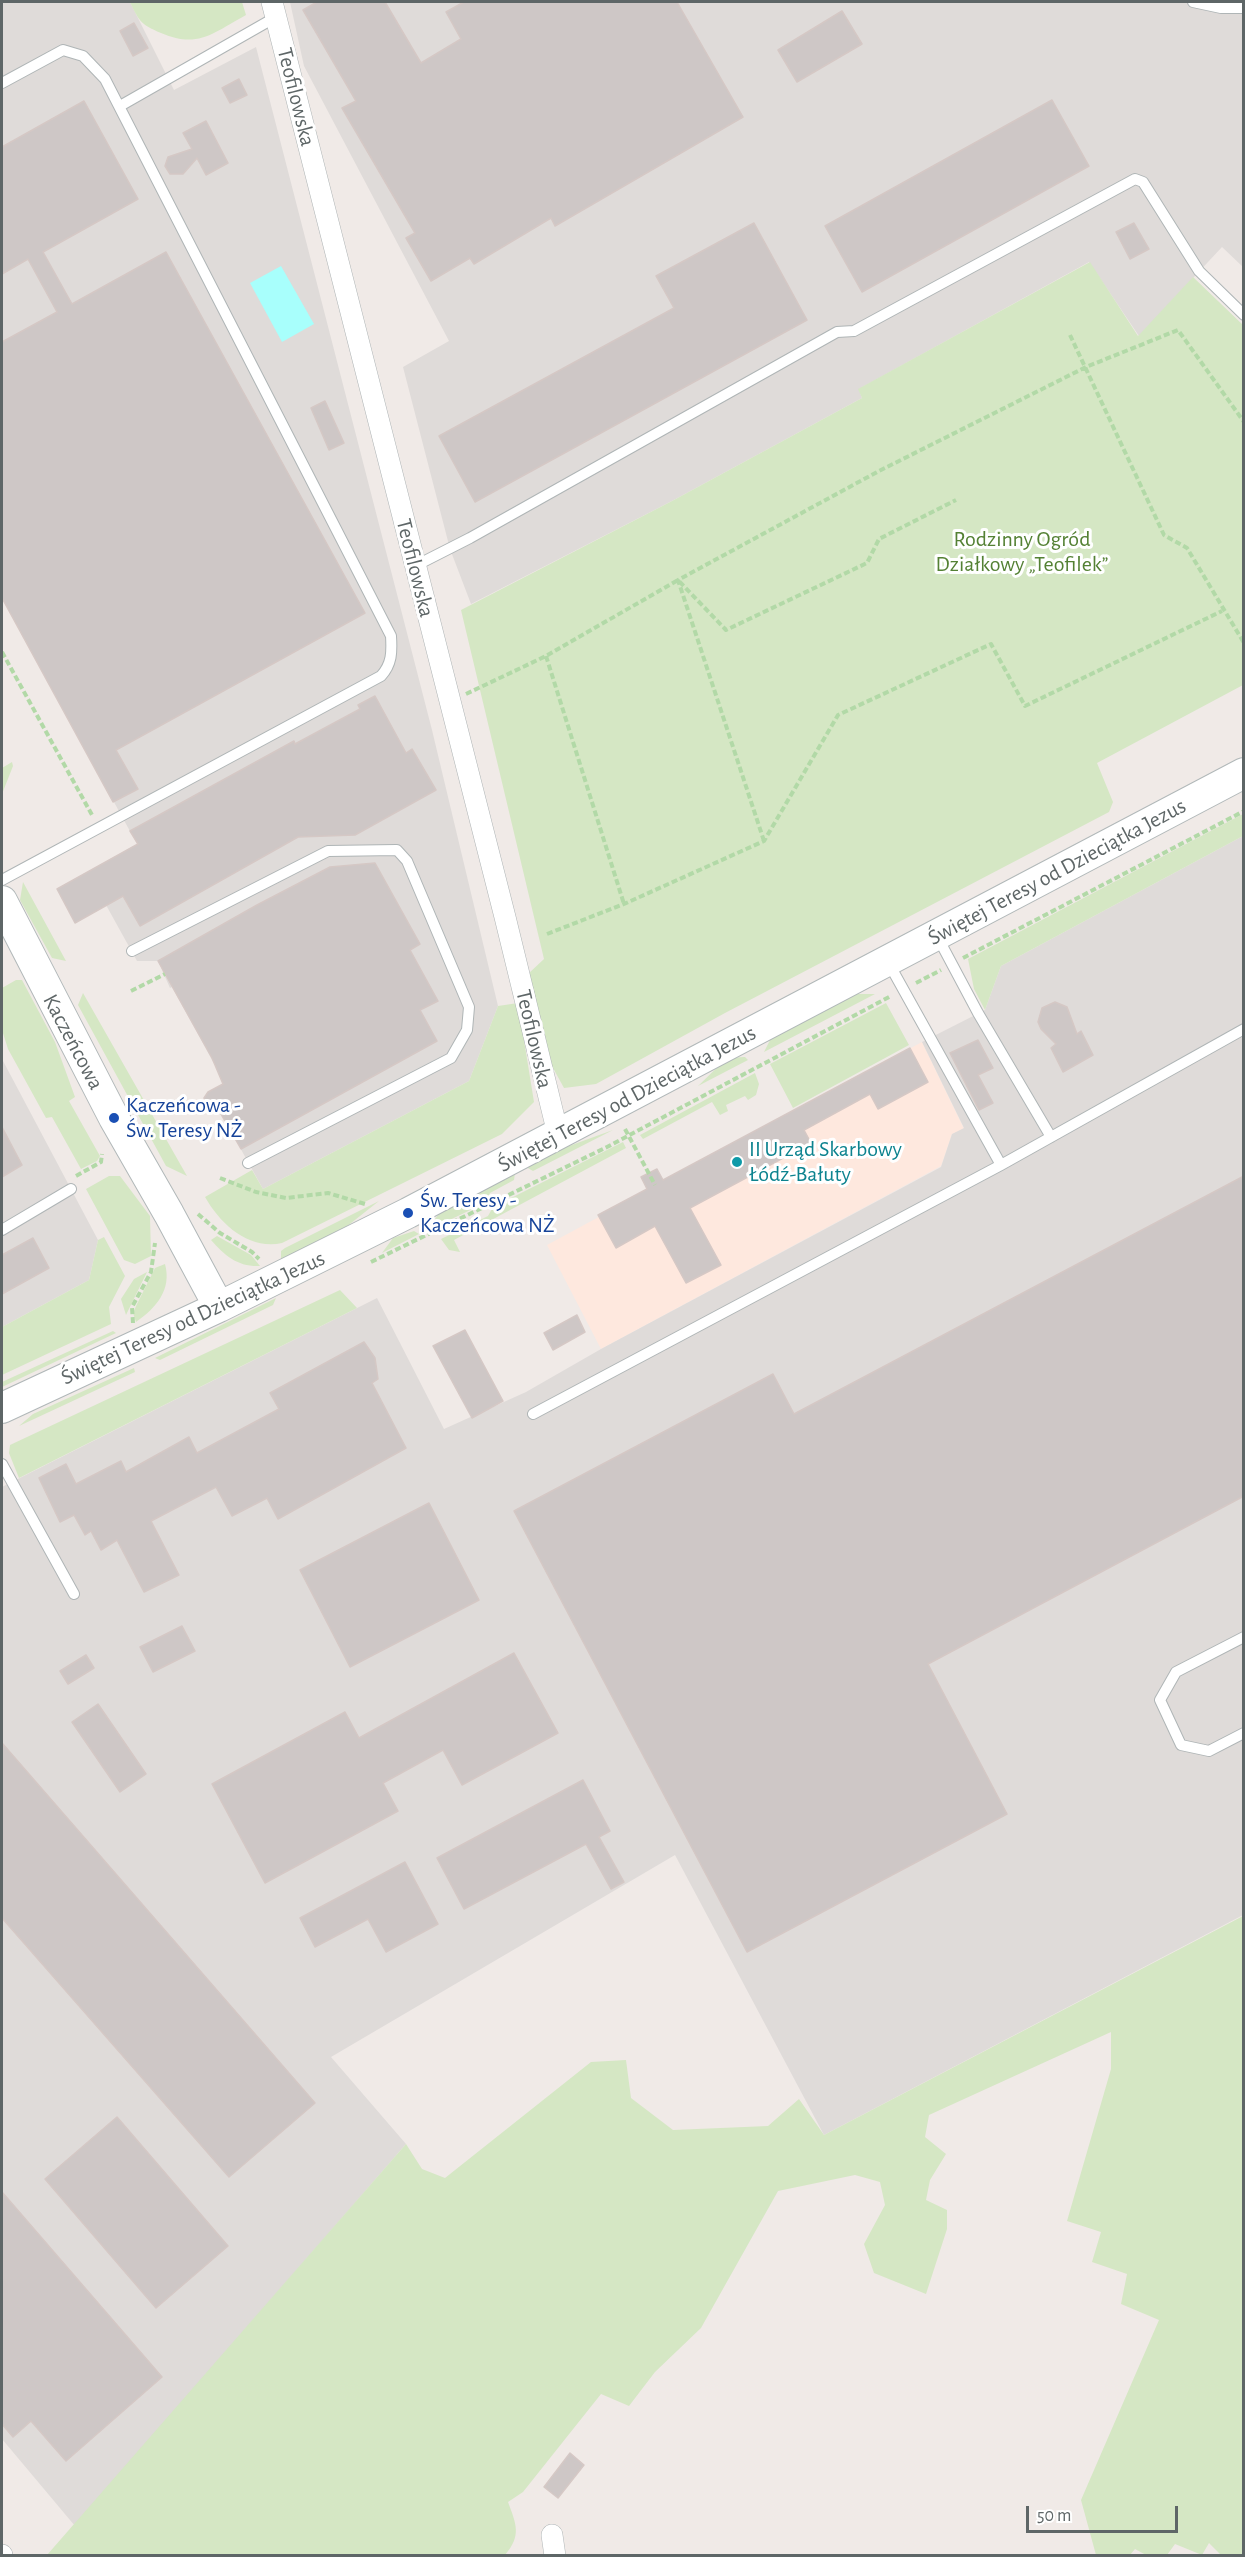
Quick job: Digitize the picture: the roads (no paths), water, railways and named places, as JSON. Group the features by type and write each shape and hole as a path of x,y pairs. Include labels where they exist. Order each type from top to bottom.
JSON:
{"street":[{"name":"Teofilowska","path":"274,9 448,700 506,917 558,1134"},
{"name":"Świętej Teresy od Dzieciątka Jezus","path":"2,1408 219,1307 398,1218 1244,773"},
{"name":"Kaczeńcowa","path":"2,901 114,1118 219,1307"}],"lane":[{"path":"1193,2 1221,8 1244,8"},
{"path":"120,106 274,9"},
{"path":"2,83 63,50 82,56 96,68 120,106 391,636 392,652 388,669 381,676 98,826 2,880"},
{"path":"415,566 460,544 837,332 854,331 1135,179 1143,182 1199,272 1244,315"},
{"path":"132,951 328,851 397,850 407,861 469,1007 467,1030 451,1058 248,1163"},
{"path":"937,936 1051,1137"},
{"path":"888,961 1001,1165"},
{"path":"532,1414 1001,1165 1244,1029"},
{"path":"2,1230 71,1188"},
{"path":"2,1464 74,1594"},
{"path":"1244,1637 1176,1672 1160,1700 1181,1745 1209,1751 1244,1732"}],"water":[{"path":"281,266 314,324 282,342 250,283"}],"place":[{"name":"Kaczeńcowa - Św. Teresy NŻ","path":"114,1118"},
{"name":"II Urząd Skarbowy Łódź-Bałuty","path":"737,1162"},
{"name":"Św. Teresy - Kaczeńcowa NŻ","path":"408,1213"}],"park label":[{"name":"Rodzinny Ogród Działkowy „Teofilek”","path":"1022,552"}]}
